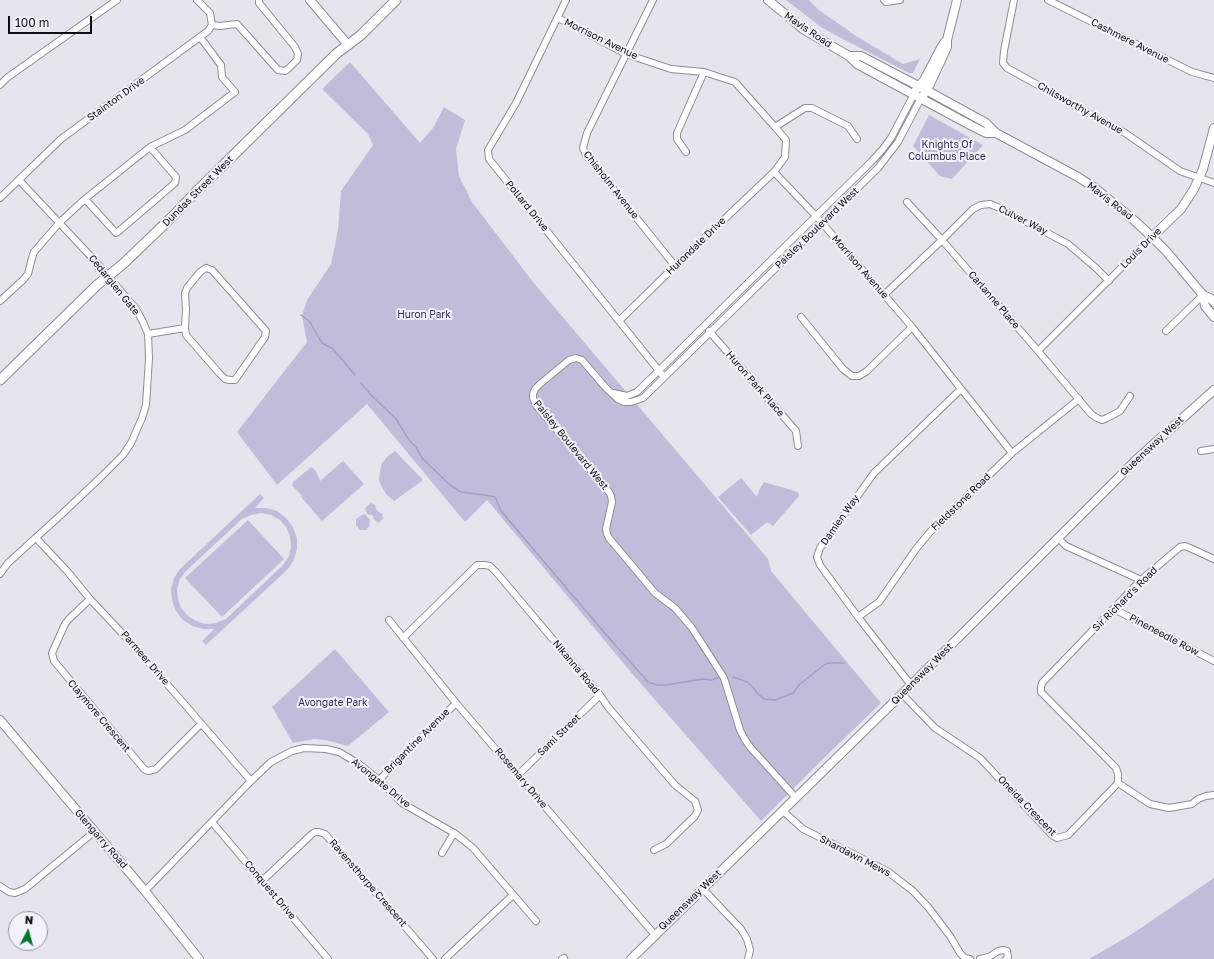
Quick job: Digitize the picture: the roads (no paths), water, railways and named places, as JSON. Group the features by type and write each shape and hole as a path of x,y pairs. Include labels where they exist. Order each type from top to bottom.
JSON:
{"main road":[{"name":"Dundas Street West","path":"0,380 96,286 123,264 167,222 336,54 360,35 396,0"}],"street":[{"path":"0,85 8,77 117,0"},
{"path":"197,0 210,13 212,25 220,26 237,24 278,70 285,71 298,60 298,54 295,47 258,0"},
{"path":"310,0 348,45"},
{"name":"Pollard Drive","path":"566,0 516,103 488,150 489,159 664,377"},
{"path":"626,54 653,0"},
{"name":"Mavis Road","path":"768,0 803,29 849,56 857,64 986,132 996,134 1078,177 1118,206 1152,237 1203,295 1210,298 1214,302"},
{"path":"884,0 886,2 900,0"},
{"name":"Paisley Boulevard West","path":"796,798 750,748 740,730 724,678 692,628 672,605 654,593 608,536 606,529 612,496 536,405 532,398 533,392 569,360 578,359 582,360 610,392 621,401 636,401 644,397 878,168 892,151 902,136 921,98 922,89 942,46 947,40 957,0"},
{"name":"Chilsworthy Avenue","path":"1014,0 1004,51 1003,63 1007,68 1124,133 1180,171 1214,183"},
{"name":"Cashmere Avenue","path":"1048,0 1192,72 1214,78"},
{"name":"Morrison Avenue","path":"558,18 626,54 671,69 704,72 735,82 786,140 785,157 774,172 822,222 912,327 1012,453"},
{"name":"Stainton Drive","path":"0,198 61,139 208,31 212,25"},
{"path":"0,301 28,274 34,252 60,222 85,199 150,147 185,130 235,92 222,77 221,65 200,37"},
{"name":"Chisholm Avenue","path":"626,54 587,133 583,148 586,155 675,266"},
{"name":"Mavis Road","path":"849,56 861,56 986,123 996,134"},
{"path":"686,152 678,139 677,133 704,72"},
{"name":"Paisley Boulevard West","path":"610,392 627,396 634,394 646,384 882,150 894,134 914,94 922,89"},
{"path":"776,127 805,108 812,108 848,126 857,139"},
{"name":"Louis Drive","path":"1038,351 1181,209 1200,178 1214,128"},
{"path":"85,199 116,233 119,231 175,183 176,177 150,147"},
{"name":"Hurondale Drive","path":"619,321 774,172"},
{"name":"Cedarglen Gate","path":"0,574 8,563 123,455 131,443 146,405 149,358 148,334 136,310 109,276 19,180"},
{"name":"Carlanne Place","path":"907,202 942,240 1091,414 1102,420 1120,411 1130,396"},
{"name":"Culver Way","path":"884,294 973,209 980,205 990,204 1068,244 1096,268 1108,281"},
{"path":"206,268 212,270 266,331 265,337 235,380 230,380 225,379 219,373 186,334 184,328 186,309 185,293 187,288 200,272 206,268"},
{"path":"1166,331 1203,295"},
{"name":"Mavis Road","path":"1203,295 1205,306 1214,316"},
{"path":"801,317 843,369 852,376 860,376 867,371 912,327"},
{"name":"Huron Park Place","path":"704,326 796,431 798,446"},
{"path":"148,334 184,328"},
{"name":"Damien Way","path":"911,685 820,566 817,557 820,548 874,474 961,389"},
{"name":"Queensway West","path":"631,959 902,694 1136,460 1214,390"},
{"name":"Fieldstone Road","path":"858,617 879,602 916,549 930,532 1012,453 1079,399"},
{"path":"1201,451 1214,449"},
{"name":"Parmeer Drive","path":"36,538 135,647 251,781"},
{"path":"1058,538 1066,546 1141,580"},
{"name":"Sir Richard's Road","path":"1118,783 1116,768 1041,692 1042,683 1141,580 1180,547 1185,546 1214,559"},
{"name":"Nikanna Road","path":"402,638 477,565 490,566 675,785 695,801 698,810 695,816 666,844 654,850"},
{"name":"Claymore Crescent","path":"90,599 65,624 52,653 54,661 144,769 148,771 156,770 201,724"},
{"name":"Pineneedle Row","path":"1114,609 1214,661"},
{"name":"Rosemary Drive","path":"389,620 456,703 655,935"},
{"name":"Oneida Crescent","path":"902,694 935,728 980,758 1052,835 1057,838 1068,835 1118,783"},
{"name":"Sami Street","path":"518,775 600,695"},
{"name":"Brigantine Avenue","path":"378,780 456,703"},
{"name":"Glengarry Road","path":"0,720 145,890 197,958"},
{"name":"Avongate Drive","path":"145,890 271,762 292,751 309,747 326,748 339,752 359,764 402,803 454,833 473,848 536,921"},
{"path":"1118,783 1150,804 1169,808 1192,804 1198,799 1214,795"},
{"name":"Shardawn Mews","path":"783,811 802,829 888,871 913,891 928,907 950,936 960,953 965,958 970,959"},
{"name":"Conquest Drive","path":"212,822 328,959"},
{"path":"0,886 9,892 14,893 25,889 94,832"},
{"name":"Ravensthorpe Crescent","path":"262,881 312,834 319,832 325,834 433,959"},
{"path":"442,853 454,833"},
{"path":"702,888 741,929 748,939 750,950 748,959"},
{"path":"445,959 513,895"},
{"path":"980,959 991,958 998,951 1007,951 1008,957 1006,959"}],"waterway":[{"path":"301,315 310,322 322,343 333,349 355,375"},
{"path":"361,383 396,419 422,458 451,486 461,492 495,497 501,511 648,682 657,685 666,685 718,678"},
{"path":"733,677 747,682 764,699 775,700 793,693 800,684 824,665 829,663 844,663"}],"park label":[{"name":"Knights Of Columbus Place","path":"947,150"},
{"name":"Huron Park","path":"424,315"},
{"name":"Avongate Park","path":"333,703"}]}
